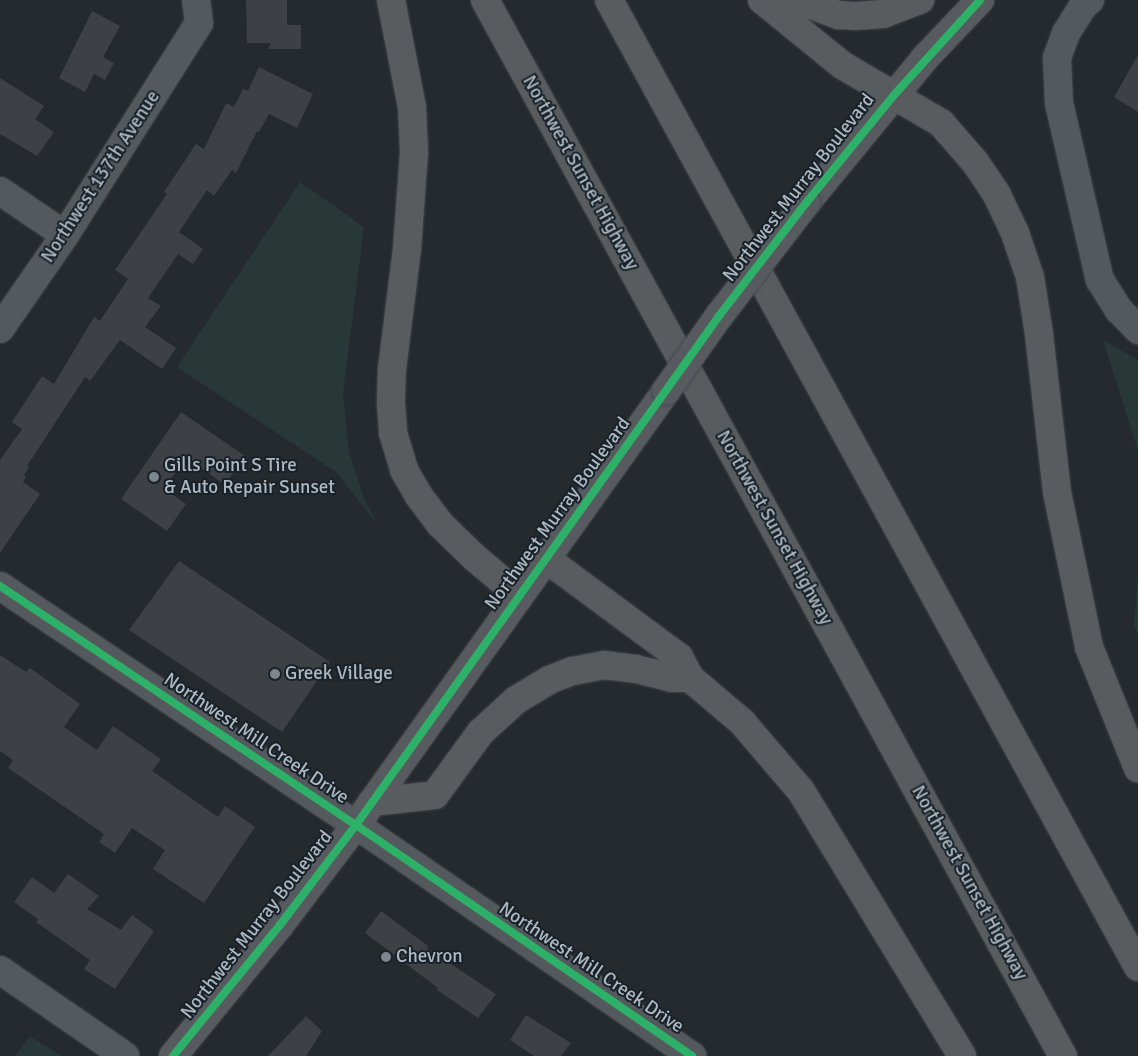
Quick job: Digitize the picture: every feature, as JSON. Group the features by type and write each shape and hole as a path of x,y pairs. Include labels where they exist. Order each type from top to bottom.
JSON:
{"highway":[{"path":"391,0 412,107 414,152 407,249 392,369 390,403 393,433 404,470 419,496 440,524 519,596"},
{"name":"Northwest Sunset Highway","path":"485,0 1063,1056"},
{"path":"609,0 1138,967"},
{"path":"762,0 842,64 941,123 975,162 997,195 1015,233 1030,277 1039,334 1057,492 1089,647 1138,768"},
{"path":"798,0 838,15 855,16 883,14 920,0"},
{"path":"545,558 679,657 690,678 742,722 801,791 962,1056"},
{"path":"372,802 435,795 480,733 516,700 549,680 573,671 604,664 636,669 672,678 690,678"}],"main road":[{"name":"Northwest Murray Boulevard","path":"173,1056 280,925 356,825 719,316 806,203 894,95 980,0"}],"street":[{"path":"1090,0 1082,6 1066,33 1057,58 1059,104 1100,280 1119,310 1138,330"},
{"name":"Northwest 137th Avenue","path":"0,329 65,235 197,12"},
{"path":"0,191 65,235"},
{"name":"Northwest Mill Creek Drive","path":"0,586 356,825 692,1056"},
{"path":"0,970 125,1056"}],"shaded area":[{"path":"300,182 364,227 343,393 349,452 363,496 378,525 336,472 177,367"},
{"path":"1103,340 1138,360 1138,451"},
{"path":"1138,572 1138,636 1134,626"},
{"path":"30,1036 61,1056 15,1056"}],"building":[{"path":"246,0 287,0 287,25 301,25 301,49 268,49 271,43 247,43"},
{"path":"92,11 120,26 103,57 114,63 105,80 94,74 85,92 59,78"},
{"path":"1138,55 1138,112 1114,97"},
{"path":"259,67 313,94 297,128 269,114 259,132 257,131 236,173 232,170 214,196 207,190 179,232 203,249 193,264 178,254 148,298 161,306 145,327 176,348 162,369 120,340 90,381 85,377 27,466 29,467 24,475 26,477 23,482 40,494 0,553 0,460 22,429 12,422 42,376 54,384 94,317 100,321 128,279 115,270 167,194 164,192 196,144 204,149 226,103 234,107 243,89 248,91"},
{"path":"0,78 44,106 35,119 54,132 37,156 0,134"},
{"name":"Gills Point S Tire & Auto Repair Sunset","path":"181,412 245,456 225,485 186,457 164,489 186,504 167,531 121,499"},
{"path":"179,561 330,662 282,732 129,630"},
{"path":"0,655 26,672 30,668 80,704 64,727 97,750 113,726 161,759 152,771 218,817 225,806 255,827 204,903 153,869 165,850 132,828 115,853 99,842 104,834 8,768 13,760 0,751"},
{"path":"68,874 99,896 87,909 121,930 132,915 154,931 115,989 84,969 90,960 36,922 38,919 14,902 32,877 54,893"},
{"path":"381,911 428,946 427,948 496,994 478,1018 437,990 438,988 365,933"},
{"path":"526,1015 571,1043 561,1056 534,1056 510,1040"},
{"path":"306,1016 322,1031 306,1056 268,1056"}],"cycle path":[{"path":"173,1056 280,925 356,825 719,316 806,203 894,95 980,0"},
{"path":"0,586 356,825 692,1056"}],"place":[{"name":"Gills Point S Tire & Auto Repair Sunset","path":"154,477"},
{"name":"Greek Village","path":"275,674"},
{"name":"Chevron","path":"386,957"}]}
